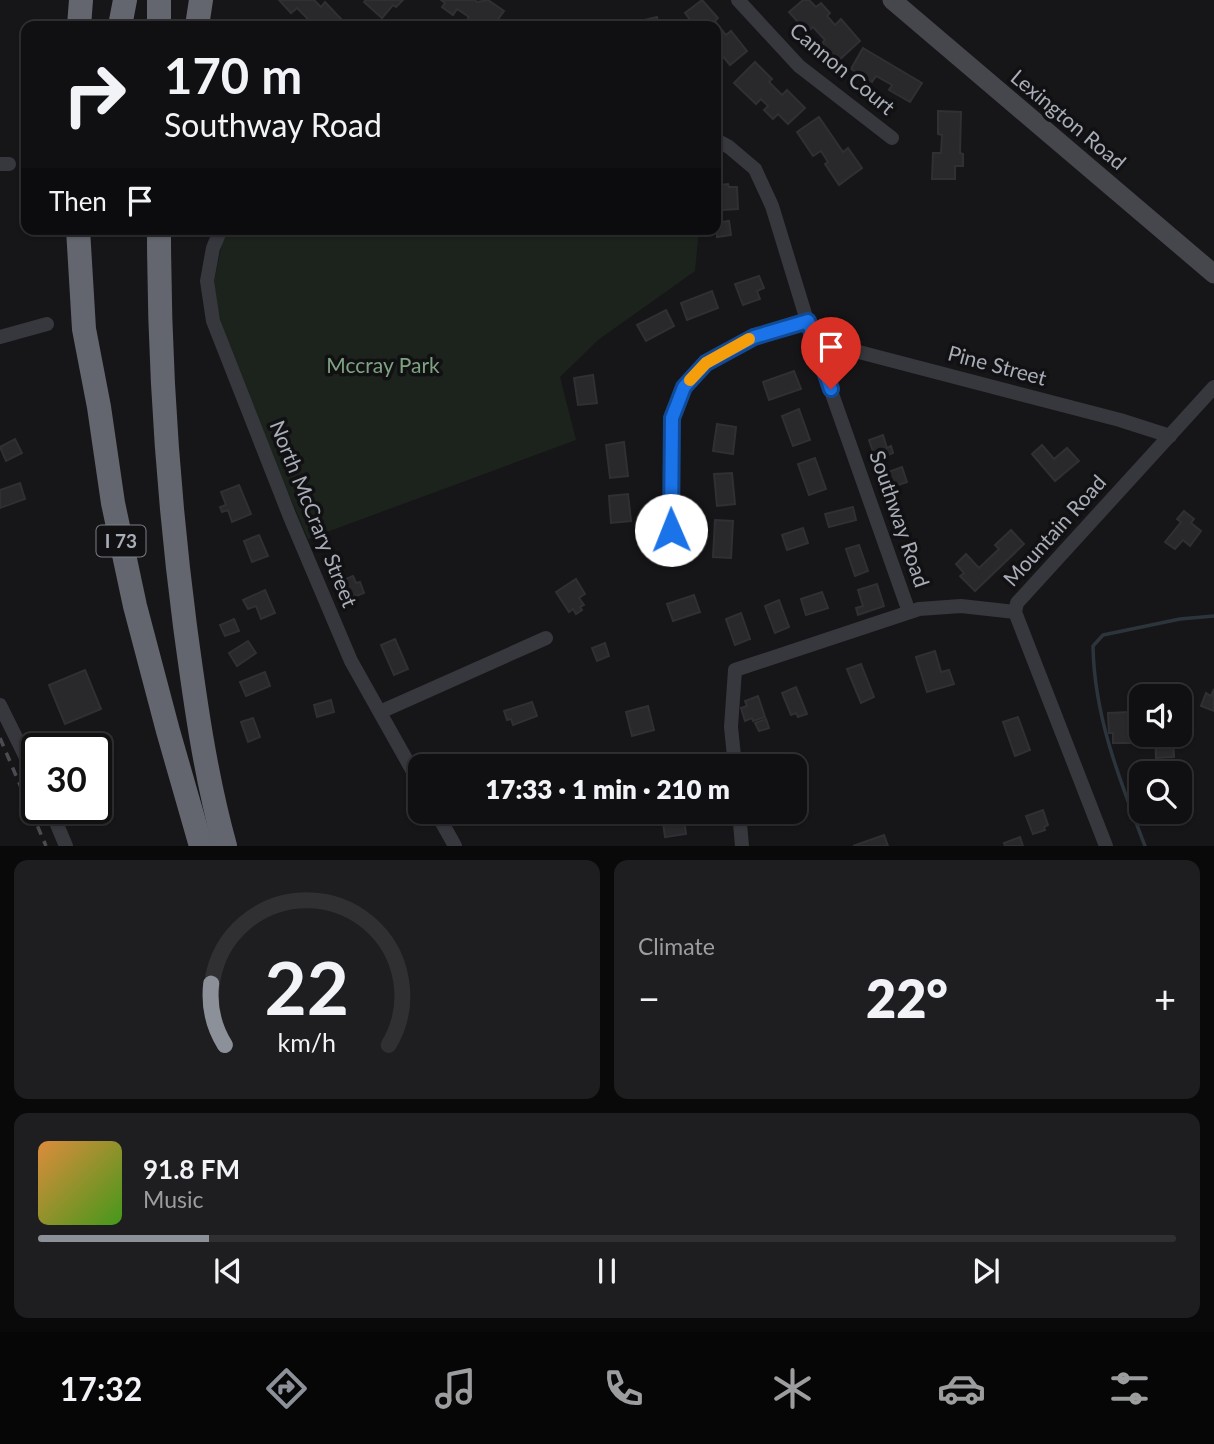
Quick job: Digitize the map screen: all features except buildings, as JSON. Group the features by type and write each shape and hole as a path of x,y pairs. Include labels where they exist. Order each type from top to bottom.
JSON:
{"highway":[{"path":"79,21 80,0"},
{"path":"121,21 125,0"},
{"path":"159,0 159,21"},
{"path":"198,21 201,0"},
{"name":"I 73","path":"78,235 84,329 113,503 135,606 201,845"},
{"path":"93,235 92,311 99,407"},
{"path":"159,235 159,304 168,464"},
{"name":"I 73","path":"173,235 167,311 168,464 177,568 197,723 225,845"}],"main road":[{"name":"Lexington Road","path":"892,0 1214,274"}],"street":[{"name":"Cannon Court","path":"738,0 799,66 892,138"},
{"name":"Southway Road","path":"721,143 755,169 772,206 813,340 909,612"},
{"name":"North McCrary Street","path":"218,235 213,248 208,281 213,321 290,517 351,661 408,762"},
{"path":"671,530 672,418 684,387 706,363 754,337 808,321"},
{"path":"0,337 47,324"},
{"name":"Pine Street","path":"813,340 1120,420 1170,436"},
{"name":"Mountain Road","path":"1106,845 1015,612 1017,603 1214,387"},
{"path":"734,754 731,727 735,670 929,607 961,606 1015,612"},
{"path":"380,712 546,638"},
{"path":"0,705 21,748"},
{"path":"57,824 66,845"},
{"path":"443,824 455,845"},
{"path":"740,824 742,845"}],"green space":[{"name":"Mccray Park","path":"224,235 698,235 695,271 598,340 560,377 576,440 308,539 245,392 210,301"}],"waterway":[{"path":"1145,846 1103,723 1094,672 1093,646 1103,635 1180,619 1214,616"}],"railway":[{"path":"0,738 46,846"}],"slow traffic":[{"path":"690,380 706,363 749,339"}],"route":[{"path":"671,530 672,418 684,387 706,363 754,337 808,321 831,389"}]}
